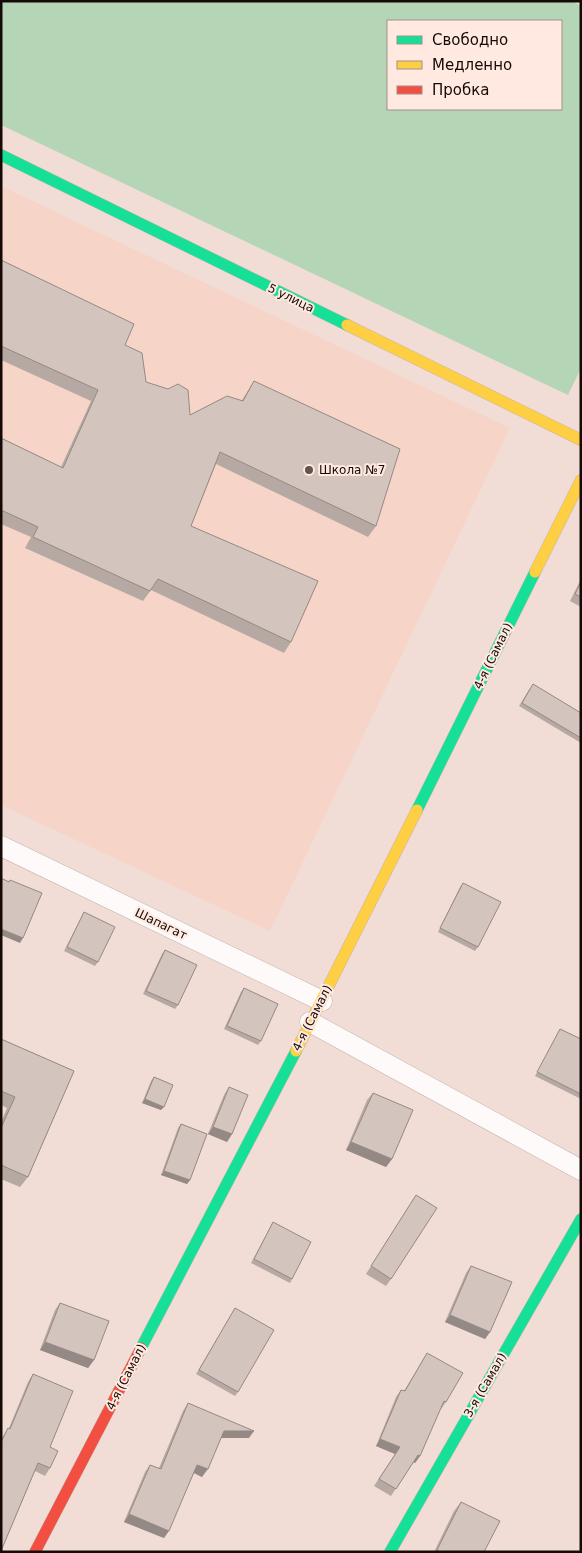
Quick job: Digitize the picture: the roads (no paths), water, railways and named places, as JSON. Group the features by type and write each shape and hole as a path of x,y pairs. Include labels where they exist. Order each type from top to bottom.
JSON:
{"street":[{"name":"5 улица","path":"1,156 581,440"},
{"name":"4-я (Самал)","path":"35,1552 322,1001 581,480"},
{"name":"Шапагат","path":"1,846 322,1001"},
{"path":"310,1022 581,1170"},
{"name":"3-я (Самал)","path":"390,1552 581,1219"}],"place":[{"name":"Школа №7","path":"309,470"}]}
